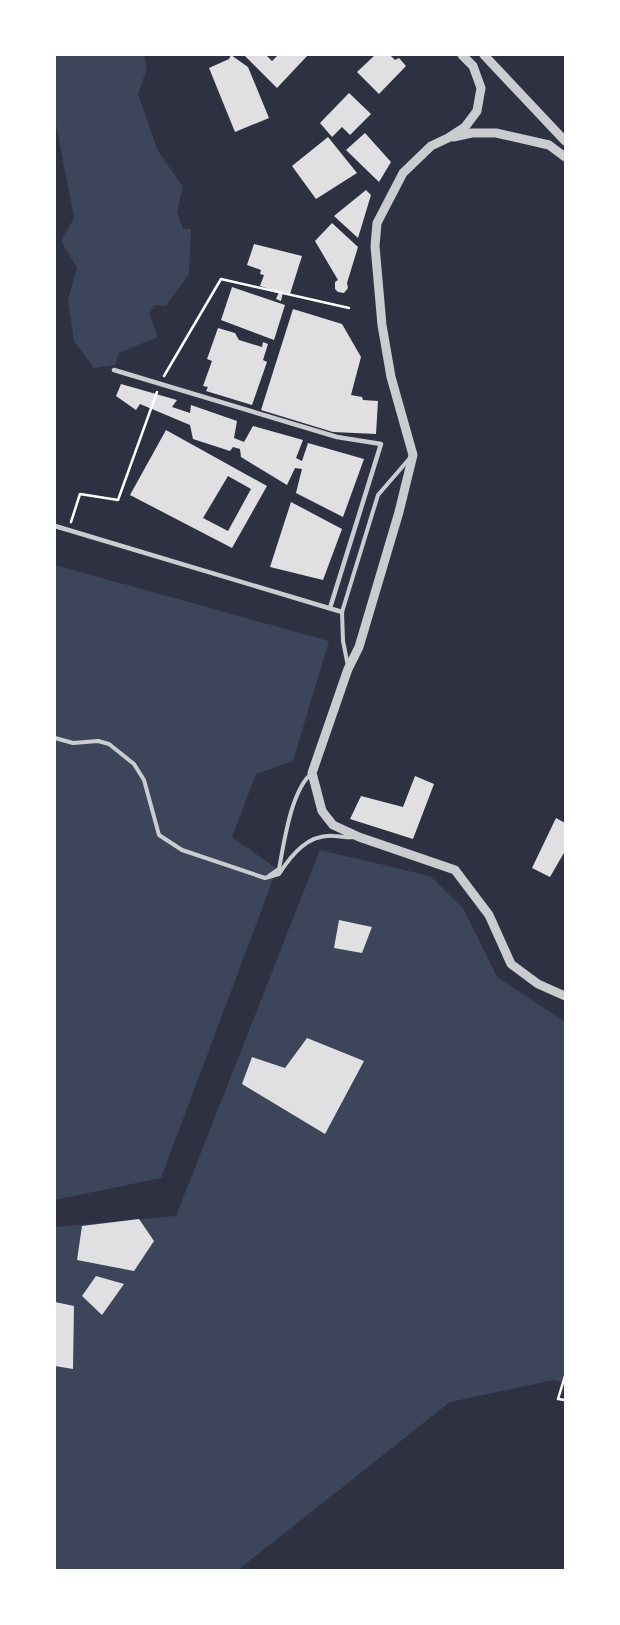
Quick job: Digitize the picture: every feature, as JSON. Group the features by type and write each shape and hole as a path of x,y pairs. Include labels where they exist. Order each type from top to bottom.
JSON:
{"street":[{"path":"462,55 473,66 481,88 477,111 465,126 448,138 431,146 402,173 377,223 375,246 382,325 391,377 413,455 399,512 362,638 348,669 312,774 322,811 333,825 359,837 455,870 489,915 511,964 538,984 565,996"},
{"path":"484,55 565,141"},
{"path":"448,138 472,133 496,133 549,145 565,157"},
{"path":"114,370 337,436 381,444 330,608"},
{"path":"56,527 342,612"}],"lane":[{"path":"348,669 343,641 342,612 378,495 413,455"},
{"path":"55,738 73,744 98,741 109,744 134,764 144,780 150,796 152,813 159,835 182,850 265,878 279,874 298,848 317,837 359,837"},
{"path":"265,878 279,869 284,841 299,787 305,778 312,774"}],"path":[{"path":"68,530 80,494 118,500 160,384 221,279 349,308"},
{"path":"565,1376 558,1399 565,1400"}],"shaded area":[{"path":"55,55 144,55 147,68 138,94 158,151 183,187 177,213 183,229 191,229 189,274 166,306 155,305 149,313 158,337 119,353 115,365 94,368 74,341 68,299 77,268 61,241 74,218 55,119"},
{"path":"55,565 329,641 293,761 256,774 232,837 277,869 161,1178 55,1200"},
{"path":"320,850 430,876 463,908 497,977 565,1022 565,1383 554,1380 450,1402 238,1570 55,1570 55,1227 176,1216"}],"building":[{"path":"231,55 248,67 269,118 235,132 209,68 229,59"},
{"path":"244,55 266,55 272,61 278,55 308,55 277,88"},
{"path":"375,55 390,55 395,60 399,58 406,66 379,94 357,72"},
{"path":"349,93 371,114 350,135 342,127 332,137 320,123"},
{"path":"365,133 391,162 379,182 346,150"},
{"path":"328,137 357,173 316,199 292,166"},
{"path":"366,190 371,195 358,238 334,216"},
{"path":"332,223 358,247 347,283 348,288 344,293 338,292 335,289 335,282 338,280 315,241"},
{"path":"254,244 302,256 290,294 283,292 281,301 276,299 279,292 260,286 264,275 260,274 261,270 247,265"},
{"path":"232,287 285,305 274,340 221,320"},
{"path":"293,309 342,324 361,357 351,395 362,397 363,400 378,401 376,434 333,432 261,410"},
{"path":"218,328 235,333 239,340 262,347 263,342 268,344 263,360 267,362 252,405 206,391 208,387 203,386 212,361 207,359"},
{"path":"121,384 177,400 172,407 190,413 191,405 237,421 234,438 244,442 253,426 303,440 296,458 302,461 308,443 364,459 343,517 296,493 302,469 295,468 287,485 241,457 240,449 233,447 230,451 193,439 190,425 140,404 136,410 116,396"},
{"path":"166,430 267,486 232,548 130,495","holes":["228,476 251,489 228,531 203,518"]},
{"path":"291,502 342,529 323,580 270,567"},
{"path":"415,776 434,784 413,839 350,819 361,796 403,807"},
{"path":"556,818 565,823 565,851 550,877 532,868"},
{"path":"339,920 372,927 362,953 334,948"},
{"path":"307,1038 364,1061 325,1134 242,1084 252,1057 285,1068"},
{"path":"139,1219 154,1241 134,1271 77,1260 82,1226"},
{"path":"96,1276 124,1284 102,1315 82,1296"},
{"path":"55,1302 74,1306 73,1369 55,1366"}]}
